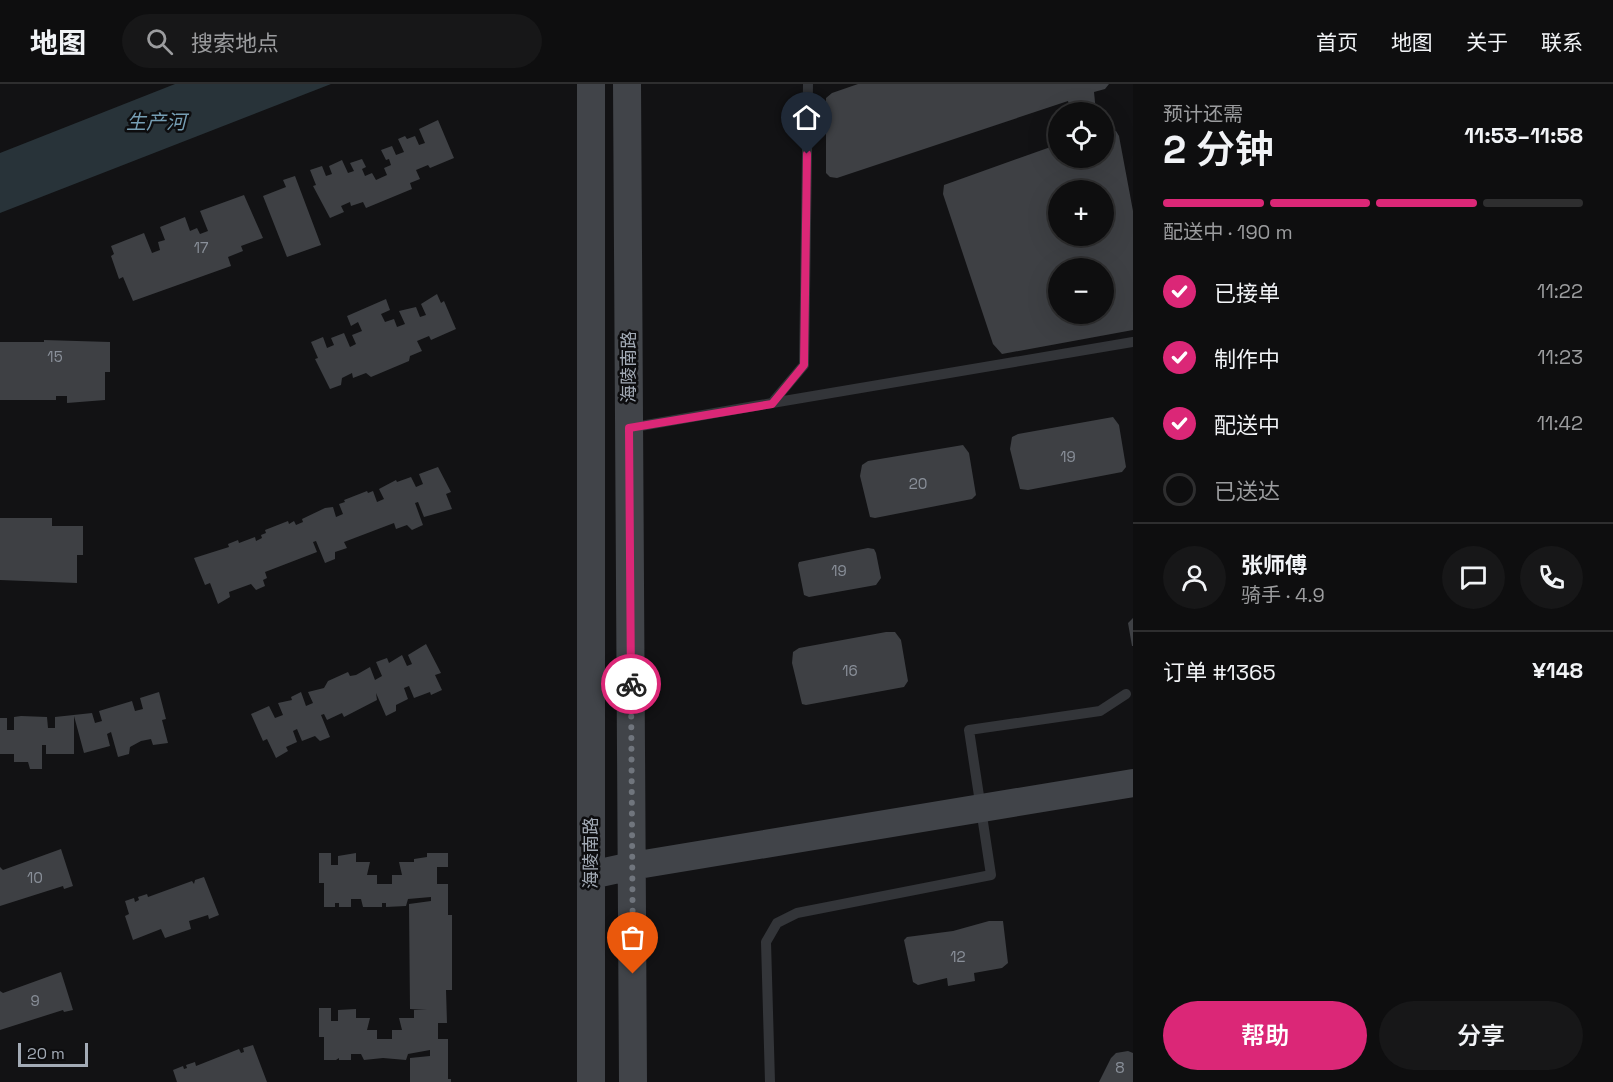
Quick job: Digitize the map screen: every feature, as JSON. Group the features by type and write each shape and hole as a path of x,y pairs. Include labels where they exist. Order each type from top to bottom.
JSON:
{"main road":[{"name":"海陵南路","path":"591,84 591,1082"},
{"name":"海陵南路","path":"627,84 633,1082"},
{"path":"591,875 632,866 1133,783"}],"lane":[{"path":"772,404 804,365 808,84"},
{"path":"629,428 1133,342"},
{"path":"770,1082 766,942 777,923 797,913 991,875 969,730 1100,711 1126,694"}],"water":[{"name":"生产河","path":"175,84 331,84 0,213 0,153"}],"building":[{"path":"858,84 1109,84 1105,89 1094,92 1095,102 1048,102 1048,108 837,178 830,177 826,173 826,98 832,93"},
{"path":"438,120 454,158 430,168 428,165 416,170 420,179 410,183 412,189 366,208 363,202 351,206 350,202 341,206 344,212 330,218 313,186 316,185 310,170 322,166 326,176 332,174 329,166 342,160 348,173 354,171 350,163 362,159 366,167 362,169 365,176 372,173 376,180 387,175 384,168 391,165 381,150 392,146 396,155 404,152 398,139 405,136 407,139 415,136 419,145 425,143 419,129"},
{"path":"1114,131 1116,131 1119,136 1133,211 1133,330 1002,354 993,344 943,194 944,185 1048,148 1048,168 1114,168"},
{"path":"295,176 321,245 287,257 263,196 286,187 283,180"},
{"path":"244,195 263,238 241,246 243,251 228,257 231,266 133,301 123,277 119,279 111,256 114,254 111,246 144,233 152,253 160,250 158,242 165,240 160,227 185,217 190,231 197,228 200,234 208,231 200,211"},
{"path":"437,294 441,303 444,301 456,329 431,340 429,336 417,341 422,351 410,356 409,361 371,377 366,373 353,378 352,373 342,378 341,385 330,389 315,359 318,358 311,342 323,337 327,348 334,345 331,338 344,333 350,347 356,344 352,335 362,331 358,322 351,326 347,316 386,299 390,310 381,314 385,322 394,319 397,327 405,324 399,311 416,307 420,317 426,315 421,304"},
{"path":"44,340 110,342 110,372 105,372 105,400 67,403 67,396 56,396 56,400 0,400 0,342 44,342"},
{"path":"1113,417 1119,425 1126,467 1122,472 1028,490 1020,489 1010,449 1012,437"},
{"path":"963,445 969,453 976,495 972,499 875,518 870,517 860,476 862,465 868,461"},
{"path":"438,467 451,492 446,494 452,509 424,517 418,502 415,503 423,525 412,530 407,525 396,529 394,523 344,542 347,548 335,552 335,559 325,563 316,541 313,542 317,552 265,572 267,578 263,580 265,586 256,590 251,584 229,592 230,597 218,604 210,583 205,585 194,558 229,547 228,544 238,540 239,543 255,537 256,541 262,538 261,535 266,533 265,530 288,521 289,524 294,521 296,525 303,522 302,519 325,508 333,507 336,517 343,514 339,504 367,491 368,493 373,491 377,502 384,499 379,489 396,480 397,482 411,477 416,487 423,484 419,474"},
{"path":"0,518 52,518 52,526 83,526 83,555 77,555 77,583 0,580"},
{"path":"868,548 874,549 876,553 881,578 876,585 809,597 804,595 799,562"},
{"path":"1133,618 1133,646 1132,646 1128,623"},
{"path":"895,632 901,640 908,681 904,687 802,704 792,663 793,652 799,648"},
{"path":"426,644 441,673 435,675 442,690 414,698 409,686 404,688 408,699 396,705 396,711 386,716 376,693 377,700 344,717 342,713 327,720 324,714 321,715 330,737 320,741 315,736 302,741 297,729 293,731 297,742 286,747 288,751 276,758 267,739 263,741 251,714 269,706 275,718 283,715 278,703 292,700 291,697 301,692 306,706 313,703 308,692 324,688 328,681 348,672 350,676 356,675 370,667 375,680 382,676 376,662 387,658 389,663 402,655 407,666 412,664 408,655"},
{"path":"159,692 166,719 162,720 168,743 153,745 151,739 141,741 130,747 129,754 118,757 111,732 107,734 110,746 84,753 74,716 74,754 46,754 46,745 42,745 42,769 30,769 28,762 14,762 14,754 0,754 0,718 7,718 7,730 14,730 14,717 21,716 47,717 48,728 55,728 55,717 92,713 95,723 102,721 99,711 132,701 135,711 143,709 140,698"},
{"path":"61,849 73,886 64,889 63,886 0,906 0,867 3,870"},
{"path":"319,853 331,853 331,865 338,865 338,856 356,853 356,862 370,862 367,875 377,875 377,884 392,884 392,875 402,875 399,862 414,862 414,859 427,857 427,853 448,853 448,867 437,867 437,884 448,884 448,915 452,915 452,990 446,990 447,1023 438,1023 438,1039 448,1039 448,1079 451,1079 451,1082 410,1082 410,1058 430,1056 430,1050 408,1054 406,1060 383,1058 364,1060 361,1054 351,1054 351,1060 339,1060 339,1058 324,1060 324,1037 319,1037 319,1008 331,1008 331,1021 338,1021 338,1010 356,1009 356,1018 370,1018 367,1030 377,1030 377,1039 392,1039 392,1030 402,1030 399,1018 414,1018 414,1010 427,1010 410,1009 409,904 431,901 431,897 408,899 406,906 386,907 386,903 382,903 382,907 363,907 361,899 351,899 351,907 339,907 339,903 335,903 335,907 324,907 324,883 319,883"},
{"path":"204,877 219,915 209,919 208,915 189,921 191,929 165,938 161,929 133,940 125,916 129,914 125,901 134,898 135,902 139,900 138,897 147,894 148,897 192,881 194,884 195,880"},
{"path":"989,921 1003,921 1008,963 1002,968 974,973 975,981 948,986 947,978 918,985 913,982 904,940 907,937 953,931"},
{"path":"61,972 73,1010 64,1012 63,1010 0,1030 0,991 3,993"},
{"path":"253,1045 267,1082 177,1082 173,1070 183,1066 184,1069 187,1068 186,1065 195,1062 196,1066 239,1049 241,1053 244,1052 243,1048"},
{"path":"1128,1051 1133,1053 1133,1082 1099,1082 1111,1058 1116,1053"}],"way so far":[{"path":"631,684 633,974"}],"route":[{"path":"631,684 629,428 772,404 804,365 807,154"}]}
